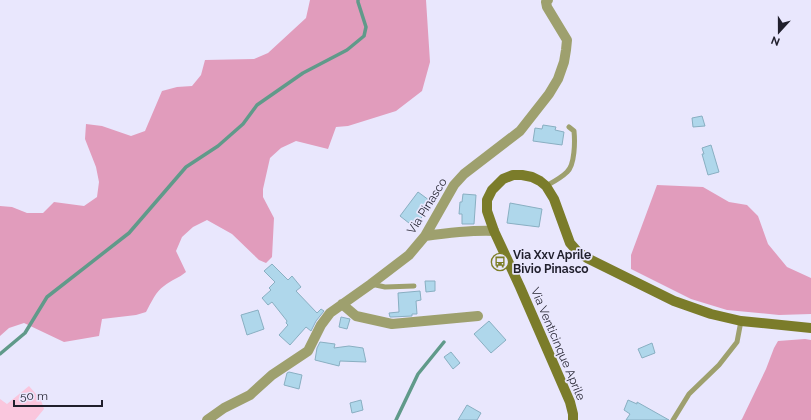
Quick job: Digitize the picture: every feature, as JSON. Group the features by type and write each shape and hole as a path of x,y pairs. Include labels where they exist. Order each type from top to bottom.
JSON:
{"main road":[{"name":"Via Venticinque Aprile","path":"546,186 532,177 522,175 513,175 503,179 492,190 488,200 487,211 494,232 520,287 570,402 573,420"},
{"path":"546,186 554,199 570,243 586,258 674,301 711,314 741,321 811,328"}],"street":[{"name":"Via Pinasco","path":"207,420 224,408 250,395 272,375 308,351 321,325 330,313 409,255 425,236 454,185 464,174 520,130 558,79 564,62 567,40 547,7 546,2 548,0"},
{"path":"425,236 458,232 494,232"},
{"path":"342,304 356,316 392,324 478,316"}],"lane":[{"path":"546,186 568,171 572,165 575,139 574,131 569,127"},
{"path":"371,284 385,287 414,286"},
{"path":"673,420 689,394 719,365 737,342 741,321"}],"shaded area":[{"path":"310,0 426,0 430,62 422,91 396,111 348,126 336,127 328,149 296,141 281,148 270,158 263,189 263,197 274,218 272,257 266,263 259,260 232,234 207,220 193,227 182,237 176,251 186,272 161,288 146,312 136,315 102,319 99,336 64,342 24,323 9,328 0,336 0,206 12,207 27,213 43,213 54,202 84,206 97,197 99,182 96,167 85,139 86,124 102,126 131,136 145,131 162,91 177,87 192,86 201,75 205,60 254,59 268,53 306,18"},
{"path":"657,185 703,187 729,202 747,205 758,216 768,244 787,267 811,278 811,314 779,315 727,310 691,299 631,269 631,255"},
{"path":"811,340 811,420 741,420 778,341"},
{"path":"29,386 41,400 44,409 35,420 0,420 0,399 7,404"}],"building":[{"path":"702,116 705,126 693,127 692,118"},
{"path":"543,125 556,127 555,130 564,132 562,145 533,141 535,128 542,129"},
{"path":"711,145 719,172 708,175 702,154 704,154 702,148"},
{"path":"418,192 433,203 414,227 400,216"},
{"path":"463,194 476,195 474,224 462,224 462,214 459,214 460,202 462,202"},
{"path":"510,203 542,209 539,227 507,223"},
{"path":"272,264 288,280 292,276 301,287 296,291 317,313 321,309 324,311 316,321 311,331 306,327 290,345 279,335 288,325 286,323 287,321 272,302 268,305 262,298 271,290 269,288 275,282 264,271"},
{"path":"425,281 435,281 435,291 426,292"},
{"path":"420,291 421,300 416,301 417,314 412,314 412,316 390,317 389,313 399,312 398,293"},
{"path":"258,310 264,329 247,335 241,315"},
{"path":"341,317 350,319 347,329 339,327"},
{"path":"489,321 506,340 491,353 474,334"},
{"path":"320,342 335,344 334,348 349,346 363,348 366,362 340,361 339,366 315,360 317,348"},
{"path":"652,343 655,353 642,358 638,349"},
{"path":"451,352 460,363 453,369 444,357"},
{"path":"289,372 302,375 299,389 284,385 287,373"},
{"path":"361,400 363,410 352,413 350,403"},
{"path":"628,400 637,404 637,402 669,420 626,420 630,414 624,410"},
{"path":"467,405 481,413 477,420 458,420"}],"waterway":[{"path":"0,354 25,333 47,297 129,233 186,167 218,146 243,124 257,105 303,73 347,50 364,36 366,27 358,0"},
{"path":"396,420 418,374 444,342"}],"place":[{"name":"Via Xxv Aprile Bivio Pinasco","path":"500,262"}]}
